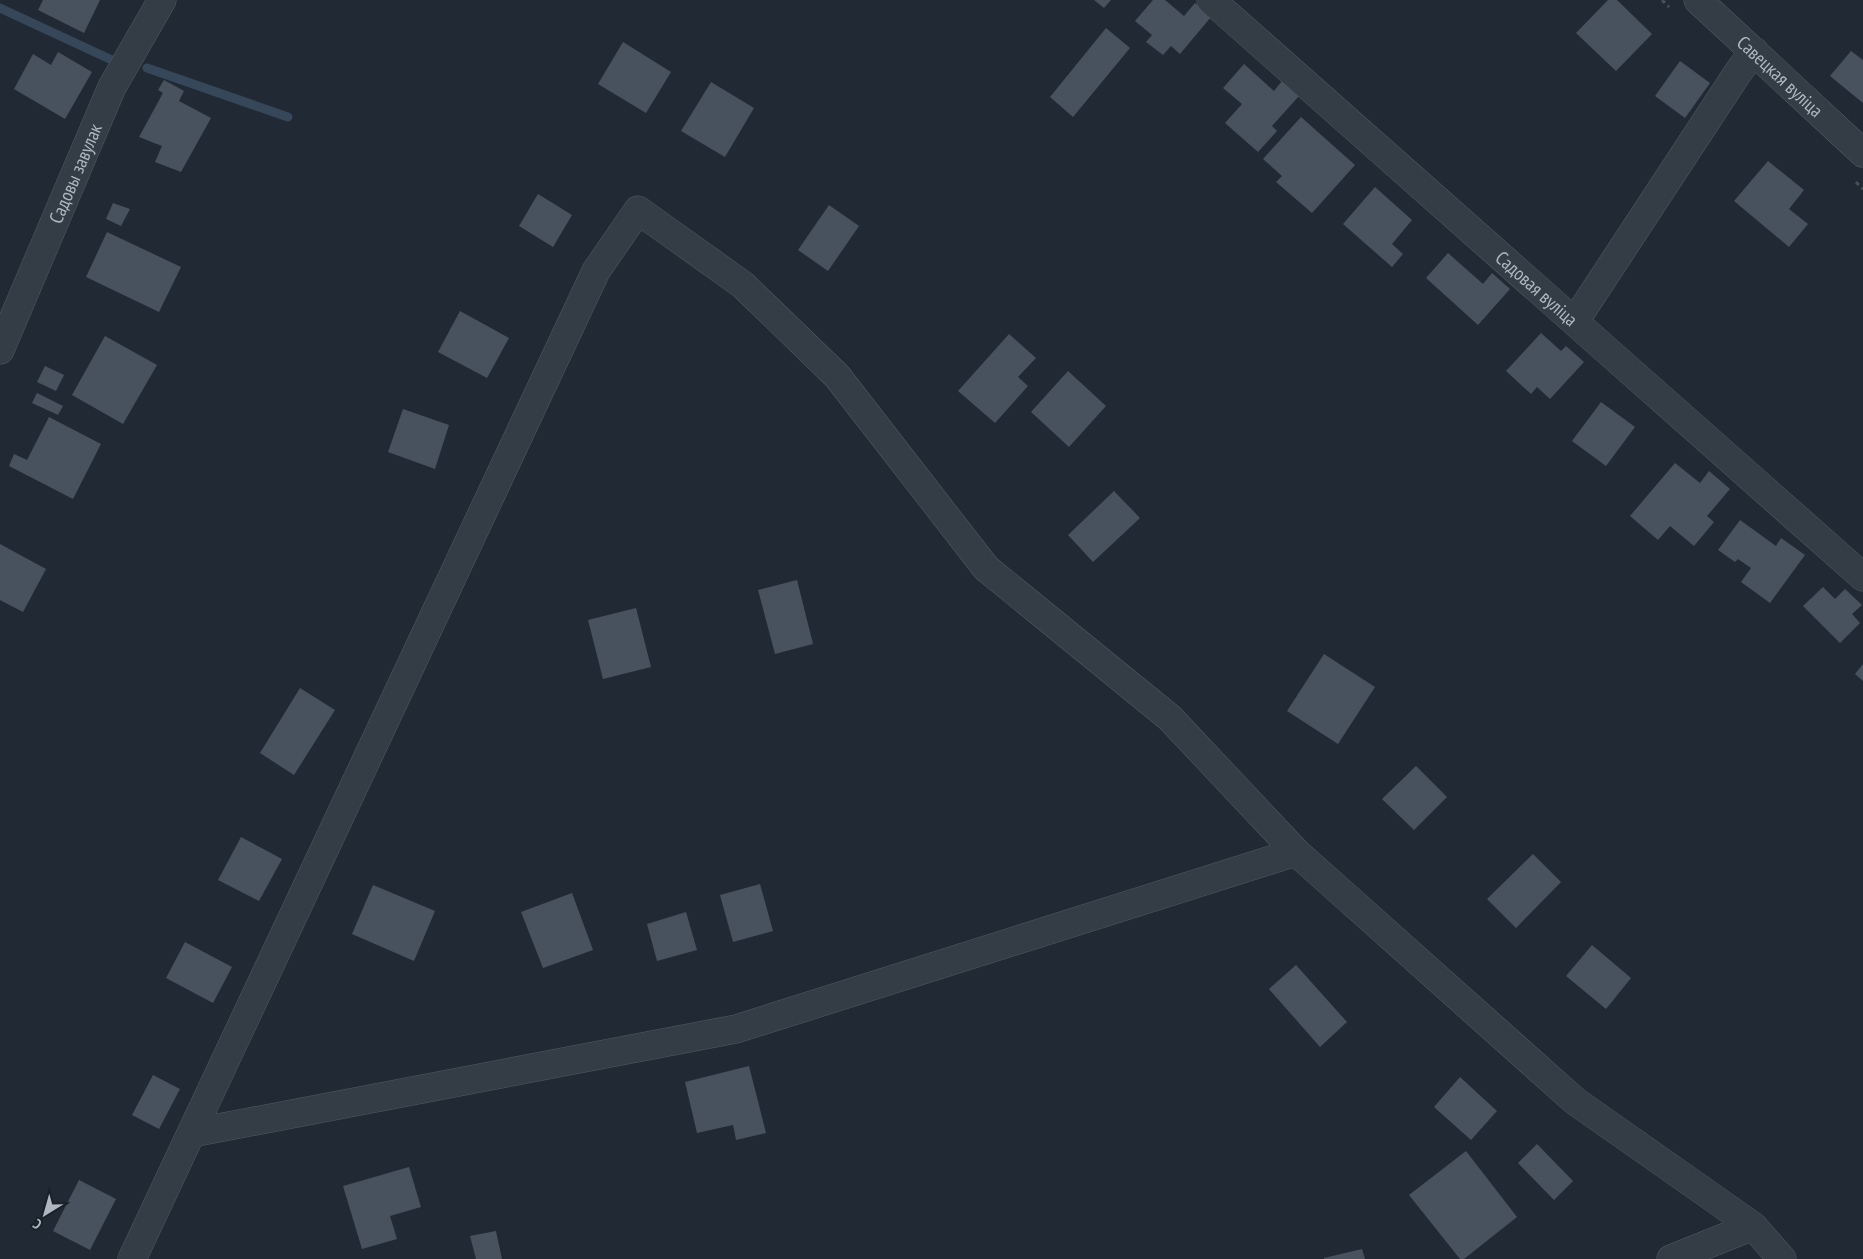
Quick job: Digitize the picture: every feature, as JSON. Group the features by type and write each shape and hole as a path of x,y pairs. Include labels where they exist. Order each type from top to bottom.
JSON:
{"street":[{"name":"Садовы завулак","path":"0,350 112,86 162,0"},
{"name":"Садовая вуліца","path":"1211,0 1863,576"},
{"name":"Савецкая вуліца","path":"1698,0 1863,153"},
{"path":"1575,321 1733,79 1754,51"},
{"path":"132,1259 596,271 638,210 743,286 838,376 986,568 1170,718 1296,852 1575,1101 1753,1226 1782,1259"},
{"path":"192,1133 736,1030 1296,852"},
{"path":"1671,1259 1753,1226"}],"building":[{"path":"43,0 100,0 84,33 38,10"},
{"path":"1094,0 1111,0 1104,8"},
{"path":"1153,0 1165,0 1184,16 1195,3 1211,17 1180,54 1171,46 1163,55 1146,42 1152,35 1135,21"},
{"path":"1608,0 1617,0 1652,34 1616,71 1576,33"},
{"path":"1106,28 1130,48 1073,117 1050,97"},
{"path":"623,42 671,72 646,113 598,84"},
{"path":"1851,51 1863,60 1863,103 1830,76"},
{"path":"58,52 92,72 65,119 14,89 33,54 51,65"},
{"path":"1680,61 1710,83 1685,118 1655,96"},
{"path":"1244,64 1274,91 1282,81 1299,96 1272,126 1277,131 1258,152 1225,123 1242,104 1223,88"},
{"path":"164,80 184,91 179,101 211,118 181,172 155,162 162,146 139,137 163,93 158,90"},
{"path":"711,82 754,108 725,157 681,131"},
{"path":"1301,117 1355,165 1312,213 1276,182 1282,176 1263,159"},
{"path":"1768,161 1804,190 1789,209 1808,224 1789,247 1734,201"},
{"path":"1375,187 1412,220 1392,244 1403,254 1392,267 1343,224"},
{"path":"538,194 572,215 553,247 519,226"},
{"path":"113,203 130,209 121,226 106,219"},
{"path":"829,205 859,226 828,271 798,250"},
{"path":"107,232 181,267 159,312 86,277"},
{"path":"1448,253 1483,284 1492,273 1510,289 1478,325 1426,278"},
{"path":"460,311 509,338 487,378 438,352"},
{"path":"1541,333 1561,351 1566,346 1584,362 1550,399 1537,387 1531,394 1506,371"},
{"path":"1009,334 1036,358 1018,377 1028,386 995,423 958,391"},
{"path":"105,336 157,365 123,424 72,395"},
{"path":"45,366 64,375 56,391 37,382"},
{"path":"1068,371 1106,406 1069,447 1031,412"},
{"path":"37,393 63,406 58,415 32,403"},
{"path":"1601,402 1635,427 1606,466 1572,441"},
{"path":"403,409 449,425 435,469 388,452"},
{"path":"49,417 101,444 73,499 9,466 14,454 27,460"},
{"path":"1675,463 1700,483 1709,471 1730,489 1707,516 1714,522 1694,546 1670,526 1658,540 1630,516"},
{"path":"1114,491 1140,518 1093,562 1068,535"},
{"path":"1740,520 1776,546 1781,538 1805,555 1770,603 1741,582 1751,568 1738,559 1735,562 1718,550"},
{"path":"0,544 46,569 23,612 0,600"},
{"path":"797,580 813,644 775,654 758,590"},
{"path":"1823,587 1835,599 1845,589 1862,605 1852,614 1860,623 1840,643 1803,606"},
{"path":"636,608 651,667 603,679 588,620"},
{"path":"1324,654 1375,687 1338,744 1287,711"},
{"path":"1863,664 1863,681 1855,674"},
{"path":"300,688 335,710 294,775 260,753"},
{"path":"1416,766 1447,797 1414,830 1382,799"},
{"path":"241,837 282,859 259,901 218,880"},
{"path":"1533,854 1561,882 1516,928 1487,899"},
{"path":"760,884 773,931 733,942 720,895"},
{"path":"373,885 435,911 414,961 352,934"},
{"path":"572,893 593,950 543,968 521,912"},
{"path":"686,912 697,950 657,961 647,924"},
{"path":"185,942 232,967 213,1003 166,978"},
{"path":"1592,945 1631,978 1606,1009 1566,976"},
{"path":"1296,965 1347,1022 1320,1047 1269,989"},
{"path":"749,1066 766,1133 736,1140 733,1125 697,1133 685,1082"},
{"path":"153,1075 180,1089 159,1129 132,1115"},
{"path":"1460,1077 1497,1111 1471,1140 1434,1107"},
{"path":"1537,1144 1573,1181 1554,1200 1518,1163"},
{"path":"1466,1151 1517,1217 1464,1259 1460,1259 1409,1195"},
{"path":"409,1167 421,1207 390,1216 397,1239 362,1249 343,1186"},
{"path":"79,1180 116,1199 90,1250 53,1231"},
{"path":"496,1231 502,1259 476,1259 470,1236"},
{"path":"1362,1249 1365,1259 1324,1259 1324,1258"}],"waterway":[{"path":"0,8 114,61"},
{"path":"147,68 288,117"}]}
